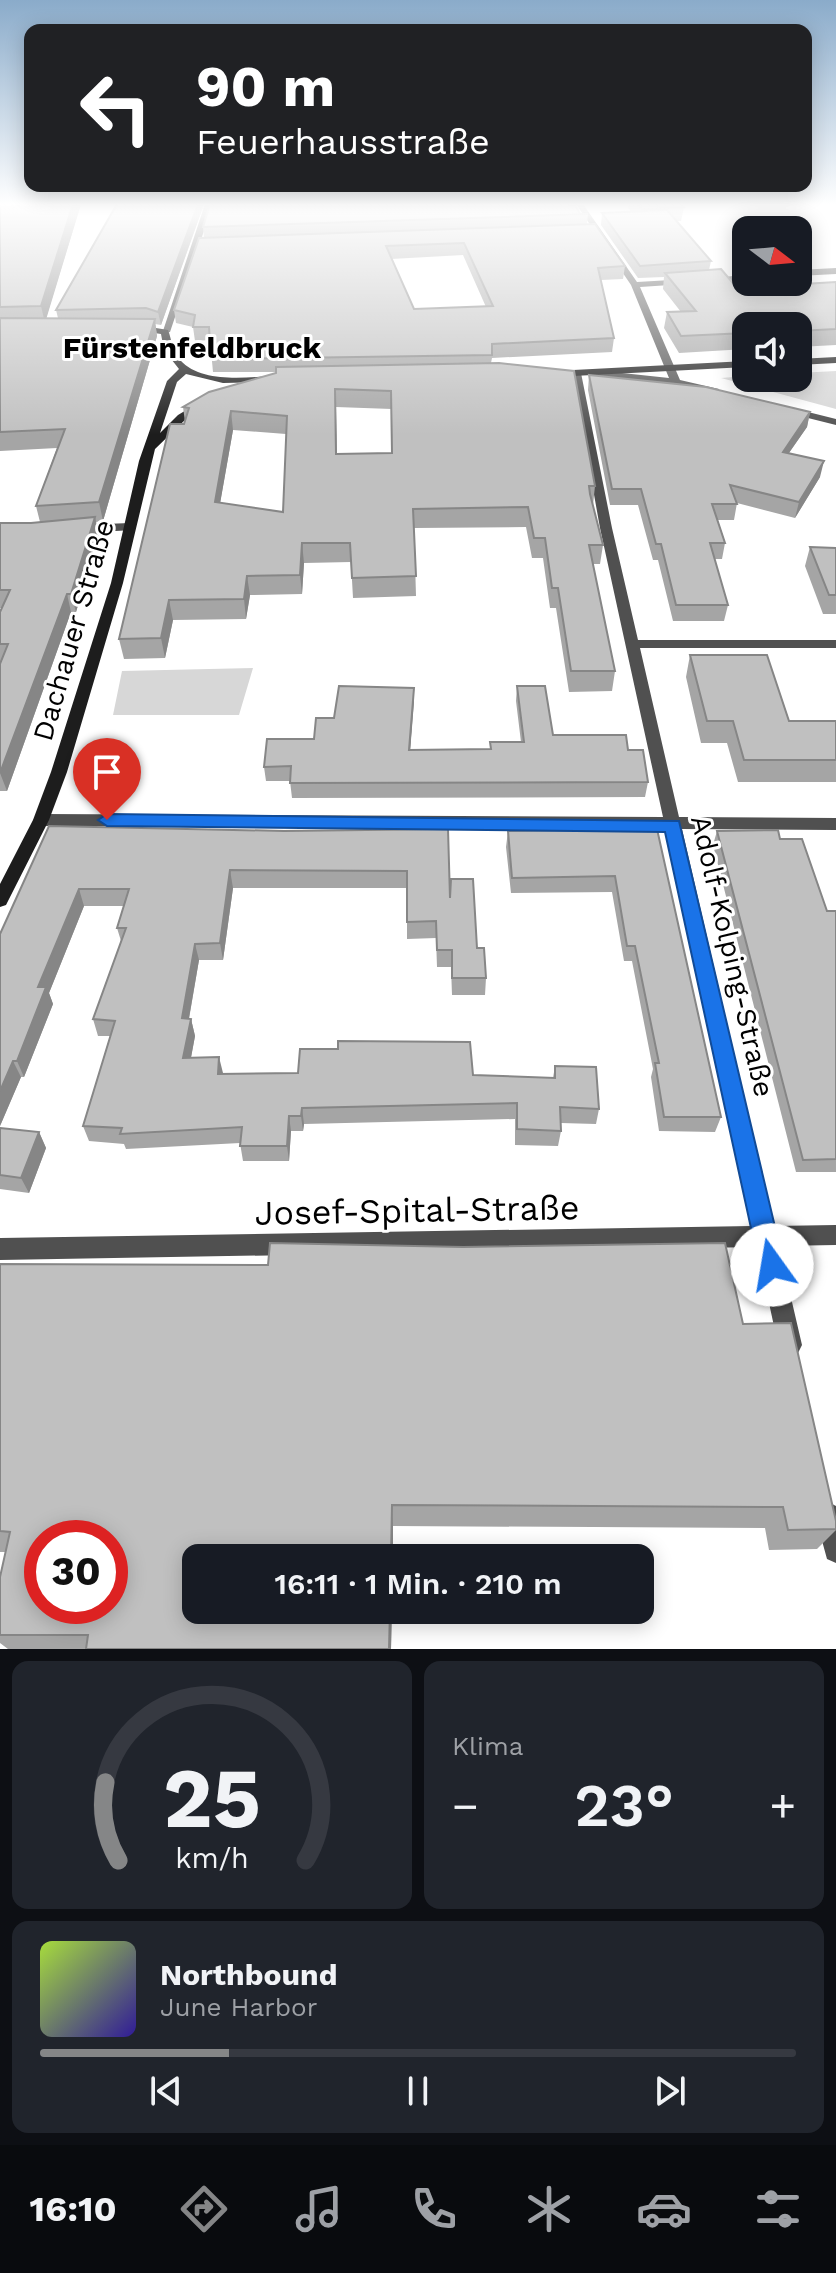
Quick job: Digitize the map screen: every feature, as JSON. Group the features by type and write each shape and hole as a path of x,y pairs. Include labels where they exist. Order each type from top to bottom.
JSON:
{"street":[{"path":"183,281 165,332 171,357 183,371 213,378 284,382 243,392"},
{"path":"632,281 676,382"},
{"path":"635,285 690,281"},
{"path":"130,328 165,332"},
{"path":"812,361 836,360"},
{"path":"543,374 732,365"},
{"name":"Dachauer Straße","path":"0,900 41,820 94,664 149,450 172,381 183,371"},
{"name":"Adolf-Kolping-Straße","path":"576,373 597,484 795,1371"},
{"path":"594,373 676,382 731,396"},
{"path":"149,450 182,417 216,400"},
{"path":"775,406 836,422"},
{"path":"63,530 130,527"},
{"path":"635,644 836,644"},
{"path":"41,820 836,824"},
{"name":"Josef-Spital-Straße","path":"0,1249 836,1235"},
{"path":"822,1490 836,1550"}],"shaded area":[{"path":"836,371 836,409 773,392 812,392 812,372"},
{"path":"253,668 239,715 113,715 122,671"}],"building":[{"path":"0,281 49,281 41,306 0,307"},
{"path":"73,281 169,281 158,312 146,308 56,310"},
{"path":"184,281 402,281 414,309 493,306 481,281 601,281 614,338 492,344 492,355 216,359 211,358 209,327 193,327 195,315 174,310"},
{"path":"671,281 731,281 732,296 812,296 812,283 836,282 836,329 812,330 812,312 732,312 732,334 681,336 667,312 696,311"},
{"path":"0,318 155,319 99,502 36,506 65,429 0,432"},
{"path":"499,363 574,371 595,486 589,486 590,494 603,545 589,545 615,671 571,671 558,588 552,588 545,538 534,538 528,507 413,509 416,576 352,578 350,543 302,543 300,575 247,576 244,599 169,600 161,638 119,639 170,424 184,424 189,408 183,407 209,392 276,373 276,367","holes":["335,389 391,391 392,453 336,454","231,411 287,416 283,512 215,502"]},
{"path":"589,375 706,387 810,412 783,452 824,461 799,502 730,485 737,504 712,504 725,543 710,543 728,605 676,605 661,544 656,544 641,489 612,489"},
{"path":"95,517 71,594 67,594 0,773 0,664 8,644 0,644 0,612 10,590 0,590 0,523"},
{"path":"810,547 836,548 836,595 829,595"},
{"path":"690,655 767,655 789,721 836,721 836,760 744,760 733,721 707,721"},
{"path":"339,686 414,688 409,750 491,749 490,742 524,742 517,686 545,686 553,735 626,735 628,750 643,750 648,782 290,783 291,766 264,767 267,739 314,739 316,718 334,718"},
{"path":"49,826 284,831 448,829 450,898 451,879 473,879 477,948 484,948 486,978 452,978 452,950 437,950 436,921 407,922 407,871 230,870 220,943 195,944 182,1018 191,1019 183,1058 219,1057 218,1074 298,1073 300,1049 338,1049 338,1041 470,1042 473,1075 555,1078 555,1066 596,1067 599,1109 560,1107 561,1131 517,1129 517,1103 302,1108 301,1116 289,1116 287,1146 240,1146 242,1127 120,1134 122,1128 83,1126 115,1021 93,1019 126,928 117,928 129,889 79,889 38,987 46,987 17,1061 13,1061 0,1091 0,934"},
{"path":"657,829 721,1117 664,1117 655,1063 659,1063 635,946 627,946 615,876 512,878 508,831"},
{"path":"778,830 780,839 802,839 827,911 836,911 836,1159 803,1160 717,831"},
{"path":"0,1128 39,1132 21,1178 0,1175"},
{"path":"270,1243 463,1247 725,1243 743,1324 791,1323 836,1529 788,1530 783,1507 392,1505 391,1544 182,1544 182,1624 390,1624 389,1649 86,1649 88,1635 0,1635 0,1577 10,1532 0,1531 0,1264 268,1265"}],"district":[{"name":"Fürstenfeldbruck","path":"192,348"}],"route":[{"path":"107,820 672,825 772,1265"}]}
